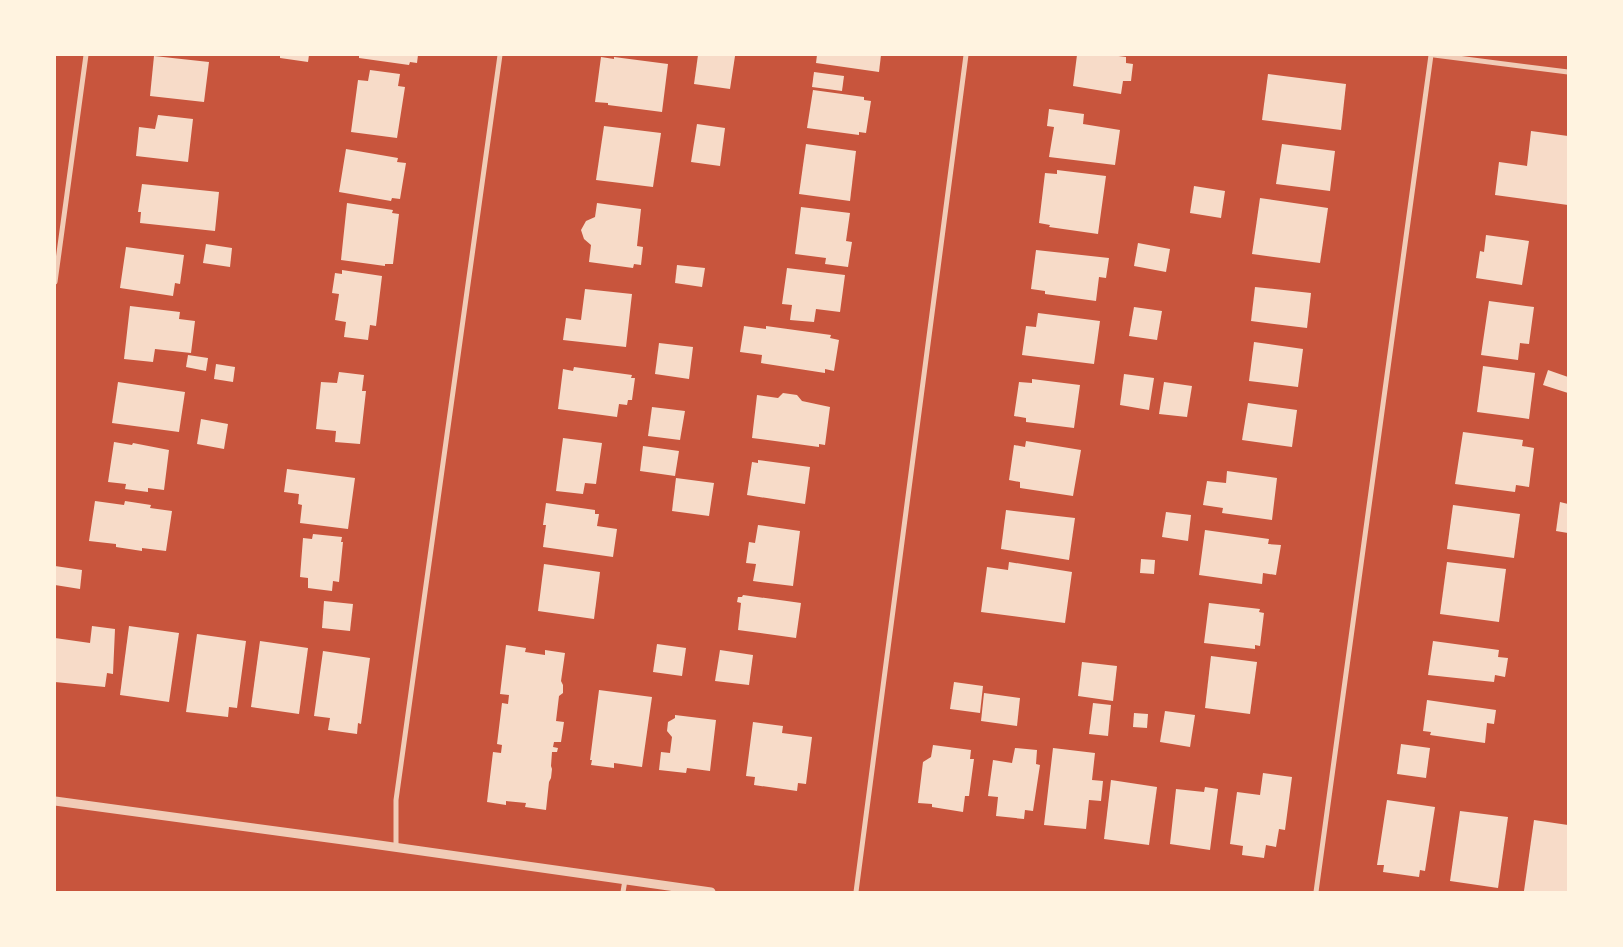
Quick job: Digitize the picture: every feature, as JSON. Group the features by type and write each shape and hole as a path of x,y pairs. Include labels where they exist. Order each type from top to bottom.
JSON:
{"street":[{"path":"55,282 86,55"},
{"path":"396,847 396,800 500,55"},
{"path":"856,892 966,55"},
{"path":"1316,892 1432,55 1568,72"},
{"path":"55,801 711,892"},
{"path":"623,892 624,880"}],"building":[{"path":"280,55 309,55 308,62 280,58"},
{"path":"359,55 418,55 417,63 410,62 409,65 359,58"},
{"path":"698,55 735,56 730,89 694,84"},
{"path":"817,55 881,55 879,72 816,63"},
{"path":"1077,55 1126,57 1126,63 1133,64 1131,81 1123,81 1121,94 1073,86"},
{"path":"154,56 209,62 204,102 150,96"},
{"path":"601,57 668,64 662,112 595,102"},
{"path":"370,70 400,74 398,86 405,87 397,138 351,132 358,80 368,81"},
{"path":"814,72 844,76 842,91 812,87"},
{"path":"1268,74 1346,84 1341,130 1262,120"},
{"path":"813,90 864,97 864,100 871,101 866,133 859,132 859,135 807,128"},
{"path":"1049,109 1084,114 1083,124 1120,130 1115,165 1049,157 1054,127 1047,126"},
{"path":"158,115 193,119 188,162 136,156 139,127 155,129"},
{"path":"697,124 725,128 720,166 691,162"},
{"path":"604,126 661,133 653,187 596,180"},
{"path":"1531,131 1568,136 1568,205 1495,195 1499,162 1527,166"},
{"path":"806,144 856,151 850,201 799,194"},
{"path":"1282,144 1335,151 1330,191 1276,184"},
{"path":"346,149 398,158 397,162 406,163 400,199 392,198 391,201 339,192"},
{"path":"1057,170 1106,176 1098,234 1049,227 1050,225 1039,223 1045,173 1057,174"},
{"path":"142,184 219,192 215,231 140,223 141,212 138,212"},
{"path":"1194,186 1225,191 1221,218 1190,213"},
{"path":"1260,198 1328,208 1320,263 1252,254"},
{"path":"347,203 393,210 392,213 399,214 393,264 385,264 385,266 341,260"},
{"path":"597,203 641,209 637,246 643,247 641,265 634,264 633,268 589,262 591,245 584,239 581,230 586,221 595,217"},
{"path":"801,207 850,213 846,241 852,242 848,267 825,264 826,258 795,254"},
{"path":"1486,235 1529,241 1522,285 1476,278 1480,251 1484,252"},
{"path":"1138,243 1170,249 1166,272 1134,266"},
{"path":"206,244 232,248 230,267 203,263"},
{"path":"126,247 184,255 180,284 175,283 173,296 120,288"},
{"path":"1036,250 1109,258 1106,278 1099,277 1096,301 1045,294 1045,291 1031,289"},
{"path":"677,265 705,268 702,287 675,283"},
{"path":"787,268 845,275 840,312 816,309 814,322 790,320 792,305 782,304"},
{"path":"342,270 382,276 376,326 370,325 368,340 344,337 346,322 335,320 339,294 332,293 335,273 342,274"},
{"path":"1255,287 1311,293 1307,328 1251,321"},
{"path":"585,289 632,294 626,347 563,340 566,318 581,320"},
{"path":"1489,301 1534,307 1529,344 1520,343 1518,360 1481,355"},
{"path":"130,306 180,312 179,319 195,321 191,353 155,349 153,362 124,359"},
{"path":"1134,307 1162,311 1157,340 1129,336"},
{"path":"1038,313 1100,321 1094,364 1022,355 1026,326 1036,327"},
{"path":"744,326 766,329 766,326 831,335 830,338 839,340 834,371 825,369 825,373 761,363 762,355 740,352"},
{"path":"1254,342 1303,349 1298,387 1249,381"},
{"path":"659,343 693,347 689,379 655,374"},
{"path":"188,355 208,358 206,371 186,367"},
{"path":"216,364 235,367 233,382 214,379"},
{"path":"1483,366 1535,373 1529,419 1477,412"},
{"path":"574,367 632,375 631,378 635,378 632,400 628,400 627,405 619,404 617,417 558,409 563,369 573,371"},
{"path":"1548,370 1568,377 1568,393 1543,385"},
{"path":"339,372 364,375 362,391 366,391 360,444 335,442 336,431 316,429 321,382 337,383"},
{"path":"1124,374 1154,378 1149,410 1120,405"},
{"path":"1032,379 1080,385 1074,428 1026,422 1026,418 1014,416 1019,382 1032,383"},
{"path":"118,382 185,392 179,432 112,423"},
{"path":"1164,382 1192,386 1187,417 1159,414"},
{"path":"783,393 797,395 802,401 830,407 825,445 819,444 819,447 752,438 757,395 778,398"},
{"path":"1248,403 1297,410 1292,447 1242,440"},
{"path":"652,407 685,411 680,440 648,436"},
{"path":"201,419 228,424 224,449 197,444"},
{"path":"1463,432 1523,440 1522,446 1534,448 1529,487 1516,485 1515,492 1455,484"},
{"path":"563,438 602,443 596,484 585,483 583,494 556,491"},
{"path":"1026,441 1081,450 1073,496 1020,488 1020,482 1009,480 1014,445 1025,447"},
{"path":"114,442 132,445 133,443 169,450 164,490 148,488 148,492 125,489 126,484 108,482"},
{"path":"643,446 679,451 675,476 640,471"},
{"path":"758,460 810,467 805,504 747,495 752,462 758,463"},
{"path":"287,469 355,478 348,529 300,523 302,505 298,504 299,494 284,492"},
{"path":"1227,471 1277,478 1272,520 1222,513 1223,508 1203,505 1207,481 1226,483"},
{"path":"676,478 714,483 709,516 672,511"},
{"path":"95,501 124,505 125,501 151,505 150,508 172,511 166,551 142,548 142,551 116,547 116,544 89,541"},
{"path":"1560,502 1568,504 1568,533 1556,531"},
{"path":"546,503 595,510 595,514 599,514 597,526 617,529 613,557 543,547"},
{"path":"1453,505 1520,514 1514,558 1447,549"},
{"path":"1006,510 1075,518 1069,560 1001,549"},
{"path":"1166,512 1191,515 1188,541 1162,537"},
{"path":"758,525 800,531 793,586 753,581 756,564 746,563 749,542 755,543"},
{"path":"1205,530 1269,539 1268,544 1281,545 1276,575 1263,573 1262,584 1199,575"},
{"path":"313,534 342,537 339,582 333,581 332,591 308,588 308,578 300,577 303,538 312,539"},
{"path":"1141,559 1155,560 1154,574 1140,573"},
{"path":"1009,562 1072,572 1065,623 981,612 987,567 1008,570"},
{"path":"1447,562 1506,569 1499,622 1440,614"},
{"path":"544,564 600,572 594,619 538,611"},
{"path":"55,566 82,570 80,589 55,585"},
{"path":"743,595 801,603 796,638 738,630 741,603 737,602 738,597"},
{"path":"324,601 353,604 350,631 322,628"},
{"path":"1209,603 1260,609 1259,612 1264,613 1260,646 1255,645 1255,649 1204,643"},
{"path":"92,626 115,629 113,674 107,673 105,687 55,682 55,638 90,643"},
{"path":"129,626 179,633 169,702 120,695"},
{"path":"197,634 246,641 237,708 229,707 228,717 186,712"},
{"path":"260,641 308,648 299,714 251,707"},
{"path":"1433,641 1499,650 1498,657 1508,658 1505,677 1495,675 1494,682 1428,675"},
{"path":"657,644 686,648 682,676 653,672"},
{"path":"506,645 526,648 525,652 545,655 545,650 565,653 561,681 563,693 559,696 556,721 564,722 561,742 554,742 553,747 558,748 557,752 552,752 552,769 546,810 525,807 526,803 506,801 506,805 487,802 493,752 501,753 502,745 497,744 502,703 508,704 509,695 500,694"},
{"path":"720,650 753,655 749,685 715,681"},
{"path":"323,651 370,658 361,724 358,723 357,734 328,730 330,718 314,716"},
{"path":"1211,656 1257,662 1250,714 1205,708"},
{"path":"1082,662 1117,666 1113,701 1078,696"},
{"path":"954,682 983,686 980,713 950,709"},
{"path":"599,690 652,697 642,767 614,763 614,768 591,765 592,760 590,760"},
{"path":"984,693 1020,698 1017,726 981,721"},
{"path":"1427,700 1496,710 1494,724 1487,723 1485,743 1430,735 1431,732 1423,731"},
{"path":"1093,703 1111,705 1108,736 1089,734"},
{"path":"1165,711 1195,715 1190,747 1160,742"},
{"path":"1134,713 1148,714 1147,728 1133,727"},
{"path":"675,715 716,720 710,771 687,768 686,773 659,770 661,752 670,753 672,737 667,731 668,722 675,718"},
{"path":"753,722 783,726 782,733 812,737 806,784 798,783 797,791 754,785 755,777 746,776"},
{"path":"1401,744 1430,748 1426,778 1397,774"},
{"path":"933,745 971,750 970,759 974,759 969,796 965,796 963,812 932,807 932,804 918,803 923,762 931,757"},
{"path":"1015,748 1037,750 1036,764 1040,765 1033,811 1025,810 1024,819 996,816 998,797 988,796 993,760 1012,763"},
{"path":"1053,748 1095,753 1092,780 1103,781 1101,801 1089,800 1086,829 1044,825"},
{"path":"1263,773 1292,777 1285,830 1279,829 1276,847 1266,845 1264,858 1242,855 1243,846 1230,844 1237,792 1260,795"},
{"path":"1111,780 1157,787 1149,845 1104,839"},
{"path":"1205,787 1218,789 1210,850 1170,844 1176,789 1204,792"},
{"path":"1387,800 1435,807 1425,871 1420,870 1419,877 1383,872 1384,865 1377,865"},
{"path":"1460,811 1508,817 1498,888 1450,881"},
{"path":"1534,820 1568,825 1568,892 1524,891"}]}
